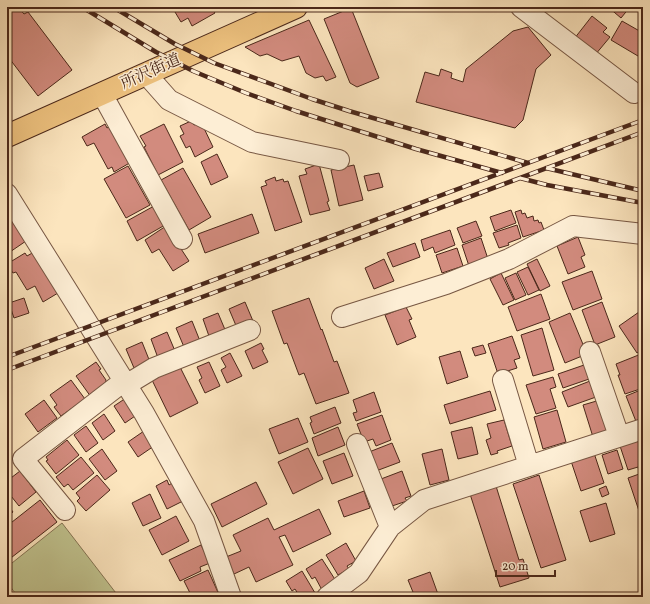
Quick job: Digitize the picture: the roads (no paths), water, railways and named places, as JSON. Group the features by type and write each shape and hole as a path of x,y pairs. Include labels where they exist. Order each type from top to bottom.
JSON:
{"main road":[{"name":"所沢街道","path":"7,136 296,7"}],"street":[{"path":"521,7 634,93"},
{"path":"146,74 169,100 252,142 339,160"},
{"path":"102,94 182,239"},
{"path":"7,194 144,413 204,521 231,597"},
{"path":"342,317 446,284 509,259 573,226 643,234"},
{"path":"65,510 23,459 125,383 154,368 250,330"},
{"path":"590,352 619,436"},
{"path":"503,380 529,466"},
{"path":"326,597 359,573 390,527 424,500 619,436 642,430"},
{"path":"357,444 390,527"}],"railway":[{"path":"82,7 156,52 193,71 246,93 296,111 416,149 502,173"},
{"path":"113,7 175,44 214,63 349,111 528,163"},
{"path":"7,357 643,120"},
{"path":"7,370 643,132"},
{"path":"546,168 643,191"},
{"path":"520,178 547,185 643,203"}]}
